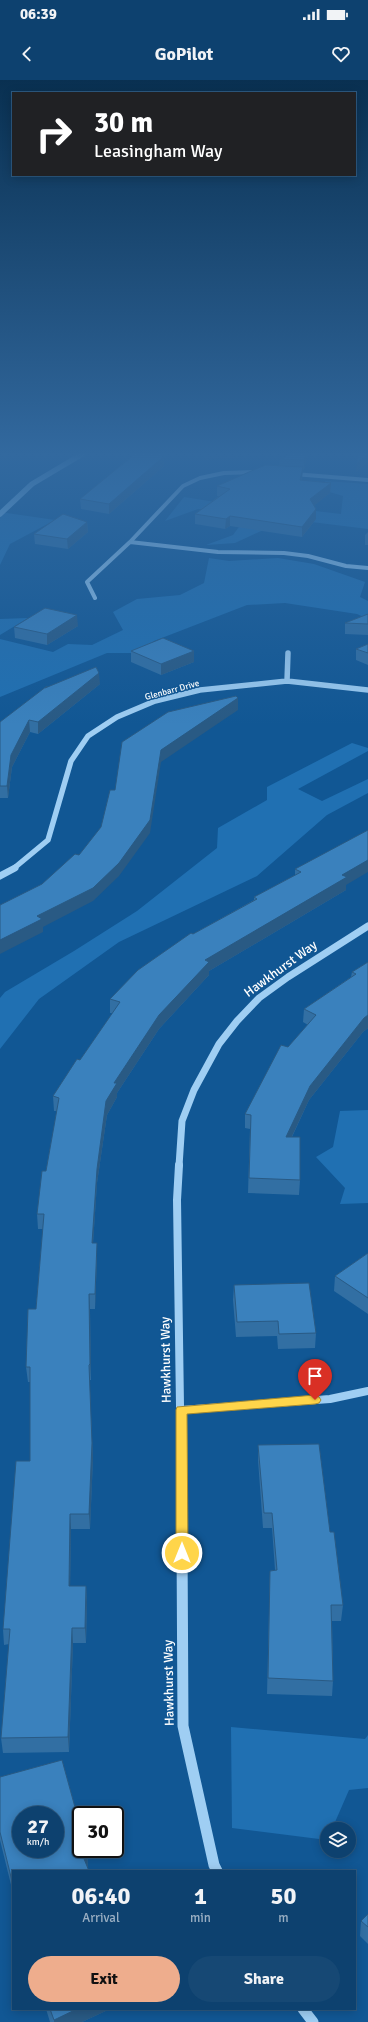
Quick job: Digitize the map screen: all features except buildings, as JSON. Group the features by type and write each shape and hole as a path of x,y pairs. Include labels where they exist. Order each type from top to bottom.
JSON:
{"street":[{"path":"95,598 87,582 128,544"},
{"path":"144,544 218,552 284,553 308,556 346,566 368,568"},
{"path":"287,681 288,653"},
{"name":"Glenbarr Drive","path":"0,876 18,867 48,840 71,761 88,736 117,717 155,701 200,690 287,681 368,690"},
{"name":"Hawkhurst Way","path":"216,1870 214,1865 183,1726 182,1410 177,1200 182,1121 194,1090 218,1044 237,1021 259,998 368,926"},
{"path":"182,1410 330,1399 368,1391"},
{"path":"304,2010 313,2022"}],"shaded area":[{"path":"0,544 11,544 10,544 0,565"},
{"path":"210,544 226,544 206,545"},
{"path":"209,558 229,561 278,558 314,564 365,582 360,597 368,601 368,619 357,614 285,603 247,605 154,641 141,653 107,653 0,697 0,639 53,652 68,644 92,645 123,630 113,612 137,599 180,595 204,583"},
{"path":"28,618 0,635 0,619"},
{"path":"352,743 368,748 368,751 298,789 322,801 368,779 368,793 327,815 257,876 119,942 39,999 0,1049 0,998 5,992 137,911 217,848 218,828 267,800 267,787"},
{"path":"368,1110 368,1203 340,1204 345,1188 316,1157 333,1147 340,1111"},
{"path":"231,1727 365,1739 368,1735 368,1788 349,1790 335,1822 320,1822 320,1839 232,1828"}],"route":[{"path":"182,1553 182,1410 315,1400"}]}
